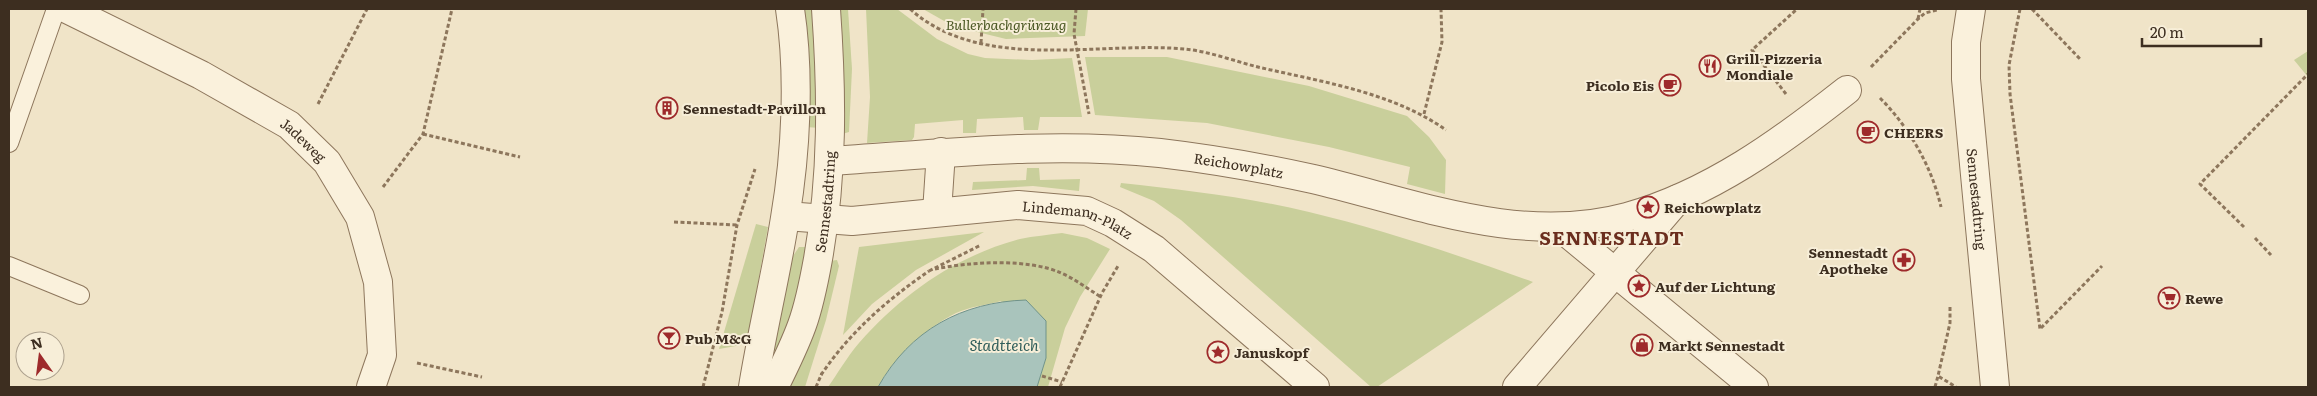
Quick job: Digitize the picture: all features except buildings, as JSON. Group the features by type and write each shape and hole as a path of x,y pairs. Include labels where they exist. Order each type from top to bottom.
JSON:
{"street":[{"name":"Jadeweg","path":"67,9 201,75 289,125 327,162 360,217 378,282 382,355 371,387"},
{"path":"753,387 786,216 793,144 795,70 790,9"},
{"name":"Sennestadtring","path":"774,387 802,325 811,295 825,221 830,161 830,70 826,9"},
{"name":"Sennestadtring","path":"1970,10 1966,79 1995,387"},
{"name":"Reichowplatz","path":"830,161 1010,148 1090,148 1160,153 1312,179 1444,214 1492,223 1560,227 1628,217 1679,198 1766,152 1854,84"},
{"path":"937,212 941,152"},
{"name":"Reichowplatz","path":"1517,387 1679,198"},
{"name":"Lindemann-Platz","path":"786,216 825,221 852,221 1018,205 1087,211 1113,223 1154,249 1315,387"},
{"path":"1560,227 1754,387"}],"lane":[{"path":"9,143 56,9"},
{"path":"9,266 80,295"}],"path":[{"path":"301,136 366,9"},
{"path":"360,217 423,134 452,9"},
{"path":"910,9 932,25 981,43 1008,49 1057,51 1076,48 1129,46 1187,49 1311,78 1401,104 1424,114 1446,130"},
{"path":"981,43 983,9"},
{"path":"1076,9 1074,34 1090,124 1090,148"},
{"path":"1424,114 1442,42 1441,9"},
{"path":"1797,9 1752,50 1807,122"},
{"path":"1918,20 1920,9"},
{"path":"2020,9 2009,65 2010,94 2040,329 2102,266"},
{"path":"2032,9 2081,60"},
{"path":"1942,211 1921,153 1906,128 1886,104 1854,84 1918,20 1933,10 1970,10"},
{"path":"2244,227 2200,184 2308,74"},
{"path":"423,134 520,157"},
{"path":"703,387 722,312 737,225 757,161"},
{"path":"674,222 737,225"},
{"path":"2255,238 2271,255"},
{"path":"1060,387 1100,297 1120,261"},
{"path":"821,376 834,355 881,306 929,271 954,265 999,262 1042,268 1061,272 1100,297"},
{"path":"1935,387 1950,323 1951,298"},
{"path":"382,355 482,378"},
{"path":"1042,376 1062,382"},
{"path":"1938,376 1956,387"}],"green space":[{"path":"801,9 816,9 820,128 806,127"},
{"path":"836,9 848,9 852,69 849,132 842,134"},
{"path":"866,9 897,9 937,39 968,54 985,58 1032,60 1072,58 1082,117 1040,117 1038,130 1024,130 1023,117 977,119 976,133 963,133 963,120 915,124 912,140 867,143 870,97"},
{"name":"Bullerbachgrünzug","path":"923,9 1088,9 1085,36 1006,39 953,26"},
{"path":"2308,51 2308,77 2294,60"},
{"path":"1085,57 1167,57 1309,86 1407,116 1429,137 1446,160 1445,194 1407,184 1410,167 1329,147 1207,123 1095,115"},
{"path":"1027,168 1039,168 1040,180 1080,179 1079,191 1033,186 972,190 973,182 1026,180"},
{"path":"1121,183 1239,198 1309,212 1394,235 1533,282 1377,387 1371,387 1181,220 1154,201 1120,187"},
{"path":"756,224 768,227 747,344 719,349"},
{"path":"984,232 916,270 872,304 843,335 859,247"},
{"path":"1062,233 1087,238 1110,249 1080,297 1065,328 1048,387 1037,387 1046,358 1001,301 961,311 932,327 901,354 878,387 828,387 855,348 876,325 893,308 932,279 952,266 996,246 1020,239"},
{"path":"799,247 805,247 808,253 793,316 776,364 769,362 793,256"},
{"path":"837,260 839,266 826,320 805,387 790,387 829,261"}],"water":[{"name":"Stadtteich","path":"1026,300 1046,321 1046,358 1037,387 878,387 891,367 906,350 922,335 940,323 959,313 980,306"}],"place":[{"name":"Grill-Pizzeria Mondiale","path":"1710,66"},
{"name":"Picolo Eis","path":"1670,85"},
{"name":"Sennestadt-Pavillon","path":"667,108"},
{"name":"CHEERS","path":"1868,132"},
{"name":"Reichowplatz","path":"1648,207"},
{"name":"Sennestadt Apotheke","path":"1904,260"},
{"name":"Auf der Lichtung","path":"1639,286"},
{"name":"Rewe","path":"2169,298"},
{"name":"Pub M&G","path":"669,338"},
{"name":"Markt Sennestadt","path":"1642,345"},
{"name":"Januskopf","path":"1218,352"}],"district":[{"name":"SENNESTADT","path":"1612,237"}]}
